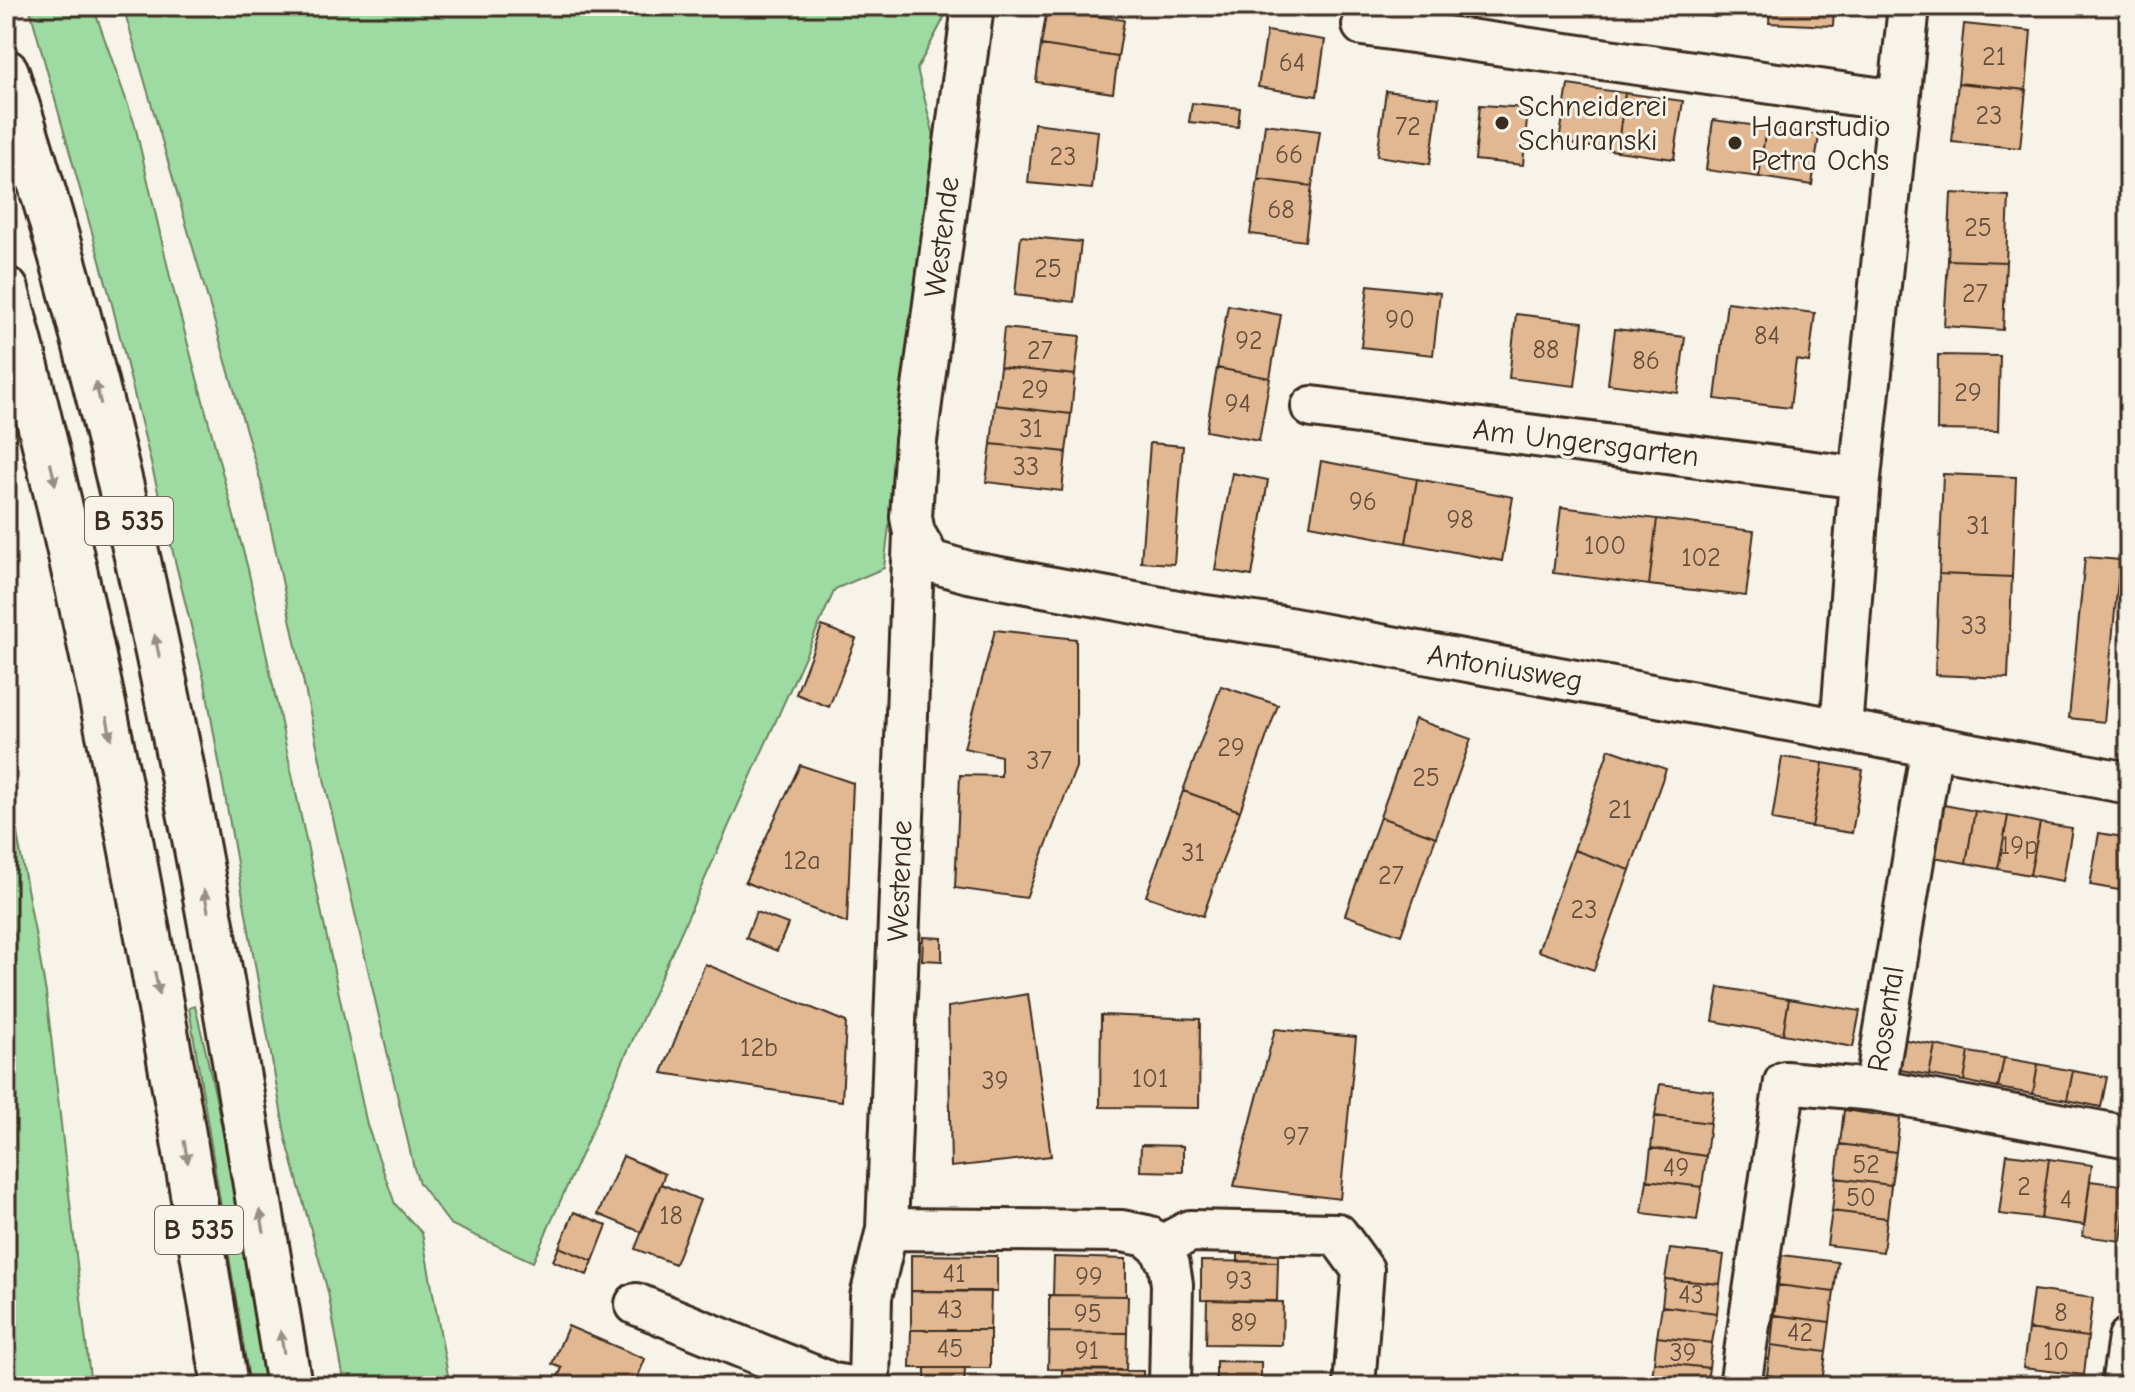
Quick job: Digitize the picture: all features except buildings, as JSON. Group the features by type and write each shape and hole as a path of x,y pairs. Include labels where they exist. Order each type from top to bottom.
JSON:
{"highway":[{"name":"B 535","path":"6,72 82,326 160,657 220,978 289,1386"},
{"name":"B 535","path":"6,290 44,435 106,713 164,1018 225,1386"}],"street":[{"name":"Westende","path":"636,1304 845,1386 871,1297 887,1229 916,441 973,6"},
{"path":"1841,730 1860,478 1909,6"},
{"path":"1363,25 1897,101"},
{"name":"Am Ungersgarten","path":"1312,407 1860,478"},
{"name":"Antoniusweg","path":"912,525 930,561 968,572 2129,783"},
{"name":"Rosental","path":"1740,1386 1785,1082 1875,1090 1932,746"},
{"path":"1875,1090 2129,1137"},
{"path":"887,1229 1122,1231 1147,1236 1160,1247 1169,1265 1172,1284 1170,1386"},
{"path":"1160,1247 1190,1231 1337,1234 1363,1270 1354,1386"},
{"path":"2122,1386 2129,1338"}],"green space":[{"path":"29,6 93,6 135,125 171,281 248,569 367,1125 395,1204 422,1233 450,1386 345,1386 328,1292 286,1139 205,683 112,304"},
{"path":"123,6 947,6 943,20 917,69 935,140 884,568 835,589 533,1262 450,1224 419,1183 414,1168 326,788 262,486"},
{"path":"6,773 46,993 91,1386 6,1386"},
{"path":"195,1006 226,1147 265,1386 250,1386 189,1008"}],"place":[{"name":"Schneiderei Schuranski","path":"1502,123"},
{"name":"Haarstudio Petra Ochs","path":"1735,143"}]}
